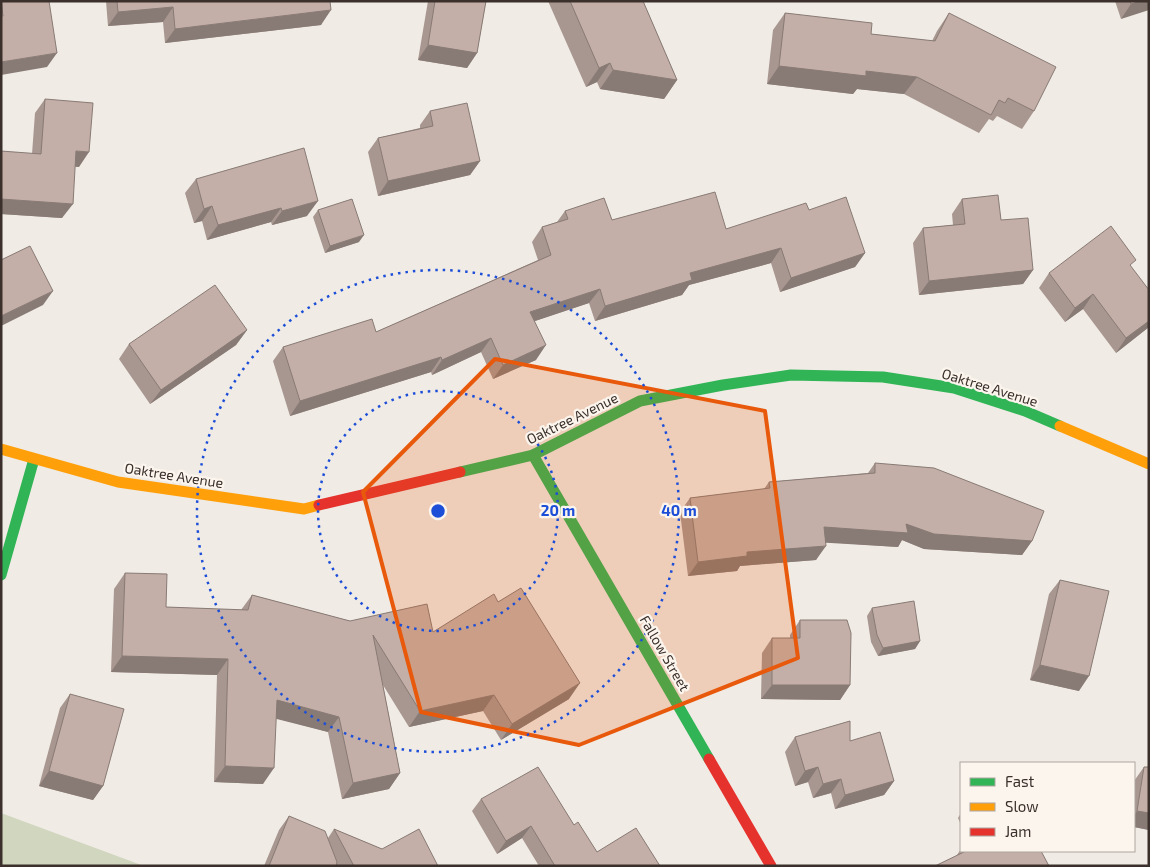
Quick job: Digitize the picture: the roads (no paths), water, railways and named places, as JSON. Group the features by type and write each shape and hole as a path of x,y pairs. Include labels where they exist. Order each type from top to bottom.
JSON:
{"street":[{"name":"Oaktree Avenue","path":"1,449 118,482 304,510 533,454 640,401 723,385 791,375 882,377 954,388 1025,411 1149,464"},
{"name":"Fallow Street","path":"533,454 771,866"},
{"path":"1,575 34,459"}]}
